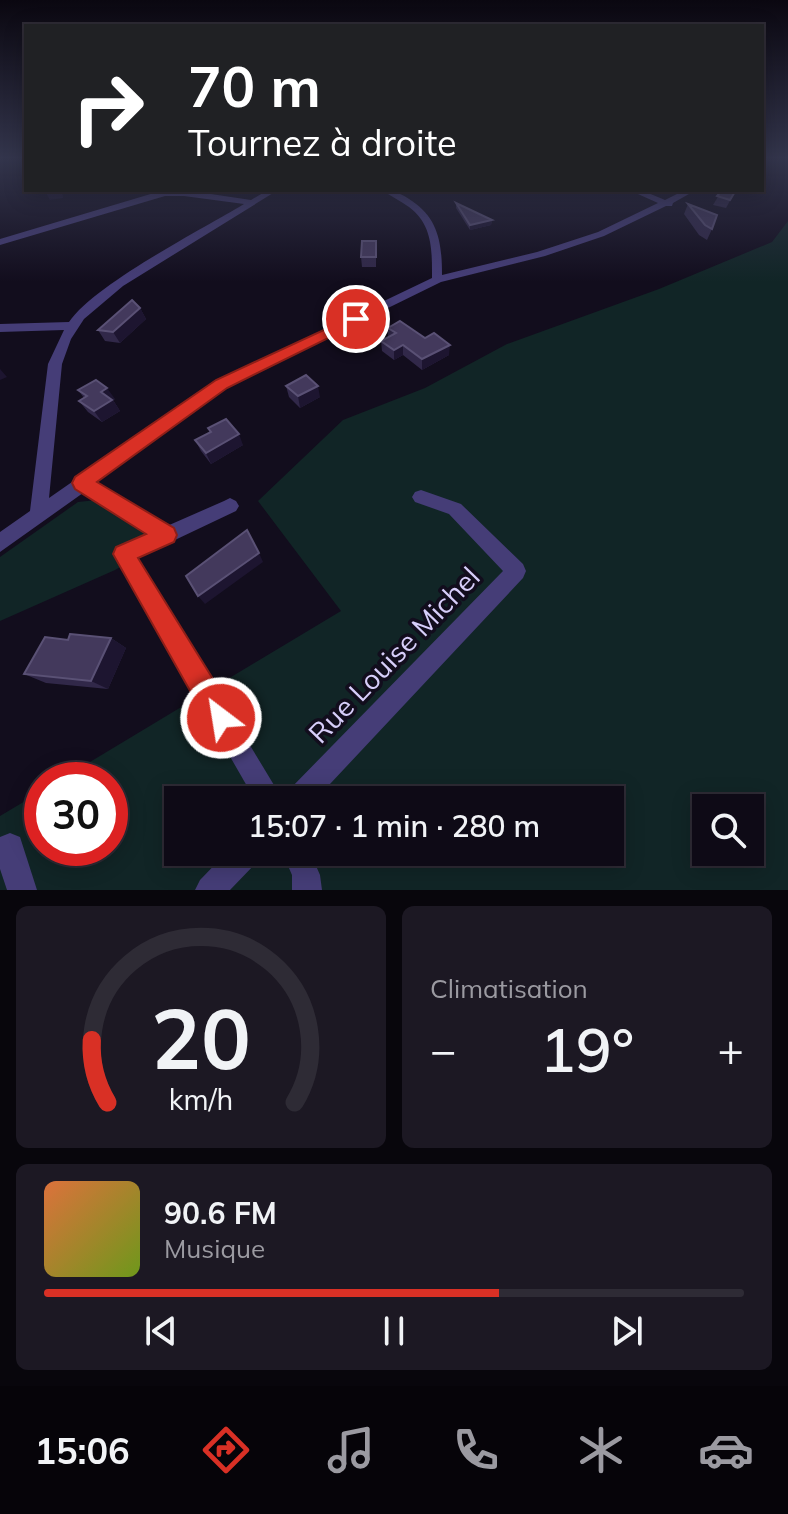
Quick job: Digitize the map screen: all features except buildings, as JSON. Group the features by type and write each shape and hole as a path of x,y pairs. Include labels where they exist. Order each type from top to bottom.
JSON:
{"street":[{"path":"0,242 142,200"},
{"path":"228,200 252,203"},
{"path":"39,513 55,364 79,317 119,284 258,200"},
{"path":"405,200 429,218 434,233 437,280"},
{"path":"658,200 669,204"},
{"path":"0,543 222,384 437,280 541,254 601,234 676,200"},
{"path":"0,328 73,326"},
{"path":"81,483 166,535"},
{"name":"Rue Louise Michel","path":"310,786 516,571 455,509 421,497"},
{"path":"230,506 124,554 262,786"},
{"path":"0,855 10,847 22,890"},
{"path":"210,890 233,866"},
{"path":"302,866 307,890"}],"green space":[{"path":"788,221 788,890 0,890 0,816 24,802 24,866 128,866 128,762 90,762 341,611 258,501 343,420 425,388 507,344 659,289 772,242"},
{"path":"97,500 160,544 115,570 0,621 0,557 78,502"}],"route":[{"path":"221,718 124,554 166,535 81,483 222,384 356,319"}]}
